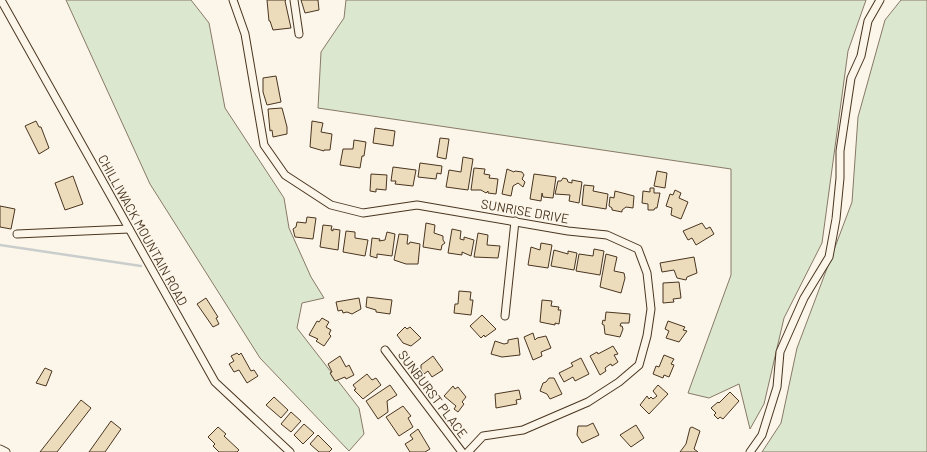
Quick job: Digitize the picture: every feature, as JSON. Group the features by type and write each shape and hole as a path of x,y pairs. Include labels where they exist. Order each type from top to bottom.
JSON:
{"street":[{"name":"CHILLIWACK MOUNTAIN ROAD","path":"1,0 215,382 290,452"},
{"name":"SUNRISE DRIVE","path":"234,0 245,34 264,145 285,175 331,205 363,213 417,205 568,231 606,235 638,249 647,273 651,309 647,336 639,365 619,382 588,402 523,430 483,436 468,452"},
{"path":"294,0 300,34"},
{"path":"750,452 762,435 777,387 780,352 804,298 829,257 836,219 840,178 840,151 851,78 861,56 868,21 880,0"},
{"path":"505,316 515,221"},
{"path":"17,234 129,229"},
{"name":"SUNBURST PLACE","path":"385,350 462,452"},
{"path":"0,449 6,452"}],"green space":[{"path":"66,0 191,0 209,23 225,108 284,198 289,228 311,277 324,298 302,303 297,328 359,408 364,434 349,451 260,358 150,184"},
{"path":"346,0 866,0 848,51 822,243 784,318 764,404 750,429 739,384 709,398 688,393 731,275 731,169 318,108 321,52 344,18"},
{"path":"901,0 927,0 927,452 762,452 781,423 797,348 852,202 858,117 885,20"}],"building":[{"path":"267,0 286,0 291,28 273,30 269,21"},
{"path":"301,0 318,0 319,10 305,13"},
{"path":"276,76 281,102 267,105 263,92 263,78"},
{"path":"282,108 287,127 287,134 273,137 272,130 270,131 268,109"},
{"path":"36,121 39,127 41,127 49,148 39,154 25,126"},
{"path":"312,121 323,123 321,132 332,134 330,150 324,151 310,147"},
{"path":"375,128 395,131 393,146 373,143"},
{"path":"440,138 449,139 446,159 437,157"},
{"path":"354,140 366,142 360,168 340,165 343,149 353,149"},
{"path":"463,157 473,159 468,190 446,187 449,170 461,172"},
{"path":"420,163 442,166 441,174 437,173 436,179 418,177"},
{"path":"393,167 416,170 413,186 395,184 396,181 391,181"},
{"path":"474,168 485,169 484,174 490,175 489,178 498,179 496,194 488,193 488,191 486,193 481,190 471,190"},
{"path":"507,169 514,172 522,172 524,175 522,179 525,182 523,187 518,183 513,186 511,196 502,194"},
{"path":"657,171 667,173 665,188 654,186"},
{"path":"371,174 387,175 386,190 376,189 376,192 370,191"},
{"path":"534,174 556,177 553,198 543,197 542,193 541,201 530,199"},
{"path":"73,176 83,204 65,210 55,183"},
{"path":"563,178 572,183 572,180 582,182 579,203 569,201 570,195 555,194 558,181 561,181"},
{"path":"584,185 594,186 593,191 608,194 606,209 582,205"},
{"path":"650,188 654,188 654,193 660,193 657,208 654,210 648,210 648,204 642,203 643,191 650,192"},
{"path":"675,190 681,193 679,198 688,202 681,219 671,215 672,208 666,206 670,194 673,195"},
{"path":"615,191 634,196 633,208 626,207 622,210 622,212 612,210 609,206 610,197 614,198"},
{"path":"0,206 15,209 11,229 0,227"},
{"path":"307,217 316,218 313,239 295,237 293,229 296,227 297,222 306,223"},
{"path":"426,223 435,225 434,233 443,236 445,243 442,245 441,250 423,247"},
{"path":"702,223 706,229 710,227 714,234 696,245 692,238 688,240 683,231"},
{"path":"323,225 332,226 331,230 333,231 333,229 340,230 338,250 320,247"},
{"path":"452,229 461,231 460,239 464,240 464,237 474,240 471,256 462,252 462,255 448,253"},
{"path":"346,231 355,232 355,238 368,240 365,256 343,252"},
{"path":"387,232 395,234 392,256 377,254 377,258 370,256 372,238 380,239 379,241 385,240"},
{"path":"478,233 488,235 487,245 500,246 498,258 474,257"},
{"path":"399,234 408,235 407,244 410,242 420,244 418,264 406,264 394,260"},
{"path":"541,243 552,245 548,268 528,265 531,247 540,250"},
{"path":"594,249 604,251 600,275 576,271 579,254 593,256"},
{"path":"554,250 568,254 568,251 577,253 574,270 551,266"},
{"path":"606,254 617,257 614,271 624,273 625,278 621,293 600,287"},
{"path":"694,257 697,273 687,277 686,280 677,278 674,270 662,272 660,263"},
{"path":"679,282 681,298 673,299 674,302 663,303 663,283"},
{"path":"459,291 471,292 470,300 473,300 471,315 454,313 455,304 458,304"},
{"path":"367,297 392,300 390,314 376,312 376,310 366,307"},
{"path":"206,298 218,317 216,318 219,324 213,327 197,304"},
{"path":"359,298 361,309 352,314 347,312 343,313 342,310 338,311 336,302"},
{"path":"542,300 552,301 551,306 559,307 558,310 561,310 559,324 555,323 555,325 540,322"},
{"path":"606,312 630,314 629,323 621,323 620,326 622,326 623,329 620,337 605,334 604,325 602,324 603,320 605,321"},
{"path":"482,315 496,329 485,337 484,335 481,338 470,326"},
{"path":"322,318 329,322 326,327 331,330 329,334 331,336 324,346 316,341 318,339 309,335 317,321 319,322"},
{"path":"668,321 685,327 683,330 687,331 679,342 666,338 669,331 665,329"},
{"path":"405,327 407,329 410,327 421,338 411,346 403,343 397,335"},
{"path":"533,333 535,340 546,336 551,348 541,352 542,356 533,360 524,337"},
{"path":"518,338 520,355 502,357 491,354 495,341 504,344 508,343 508,340"},
{"path":"613,346 618,354 614,355 618,362 612,366 611,364 609,365 605,368 606,371 600,375 590,356 597,352 598,354"},
{"path":"237,353 239,355 241,353 251,371 254,370 258,376 247,383 239,370 234,372 229,364 234,361 231,356"},
{"path":"664,355 674,359 671,364 674,365 669,377 664,375 663,378 653,374 656,366 659,367"},
{"path":"340,356 346,367 349,365 354,375 346,379 345,377 335,381 330,373 332,372 328,364"},
{"path":"433,356 443,370 432,377 428,371 424,374 421,369 421,365"},
{"path":"581,358 589,374 575,381 573,377 564,382 559,373 573,366 571,363"},
{"path":"45,368 52,371 46,386 36,383"},
{"path":"367,374 372,380 376,378 381,385 363,399 354,390 356,389 353,385"},
{"path":"549,378 554,378 562,394 550,399 547,394 540,391 543,383"},
{"path":"390,385 397,395 387,401 388,412 378,419 366,401"},
{"path":"658,385 668,394 649,414 640,405 647,396 649,399 651,397 653,399 657,396 653,391"},
{"path":"453,386 455,389 458,387 466,397 462,402 464,404 458,412 454,409 456,406 444,396"},
{"path":"519,390 521,399 516,400 517,404 496,408 495,394"},
{"path":"730,392 739,401 723,419 720,417 718,419 714,415 716,413 711,408 718,402 719,403"},
{"path":"274,397 288,410 281,418 266,405"},
{"path":"81,400 91,408 57,452 40,452"},
{"path":"403,406 411,416 408,418 413,427 399,436 386,417"},
{"path":"291,412 301,421 291,432 281,424"},
{"path":"111,421 121,429 105,452 89,452"},
{"path":"593,423 599,435 582,443 577,435 578,426 587,426"},
{"path":"304,424 314,433 303,444 294,435"},
{"path":"636,425 644,438 631,447 620,435"},
{"path":"218,427 226,434 224,436 239,450 237,452 219,452 213,446 215,444 208,437"},
{"path":"692,427 700,431 694,449 698,452 680,452 686,444 690,428"},
{"path":"418,429 430,449 425,452 410,452 405,444 413,439 410,435"},
{"path":"318,435 332,449 329,452 319,452 310,444"}],"waterway":[{"path":"0,245 141,266"}]}
